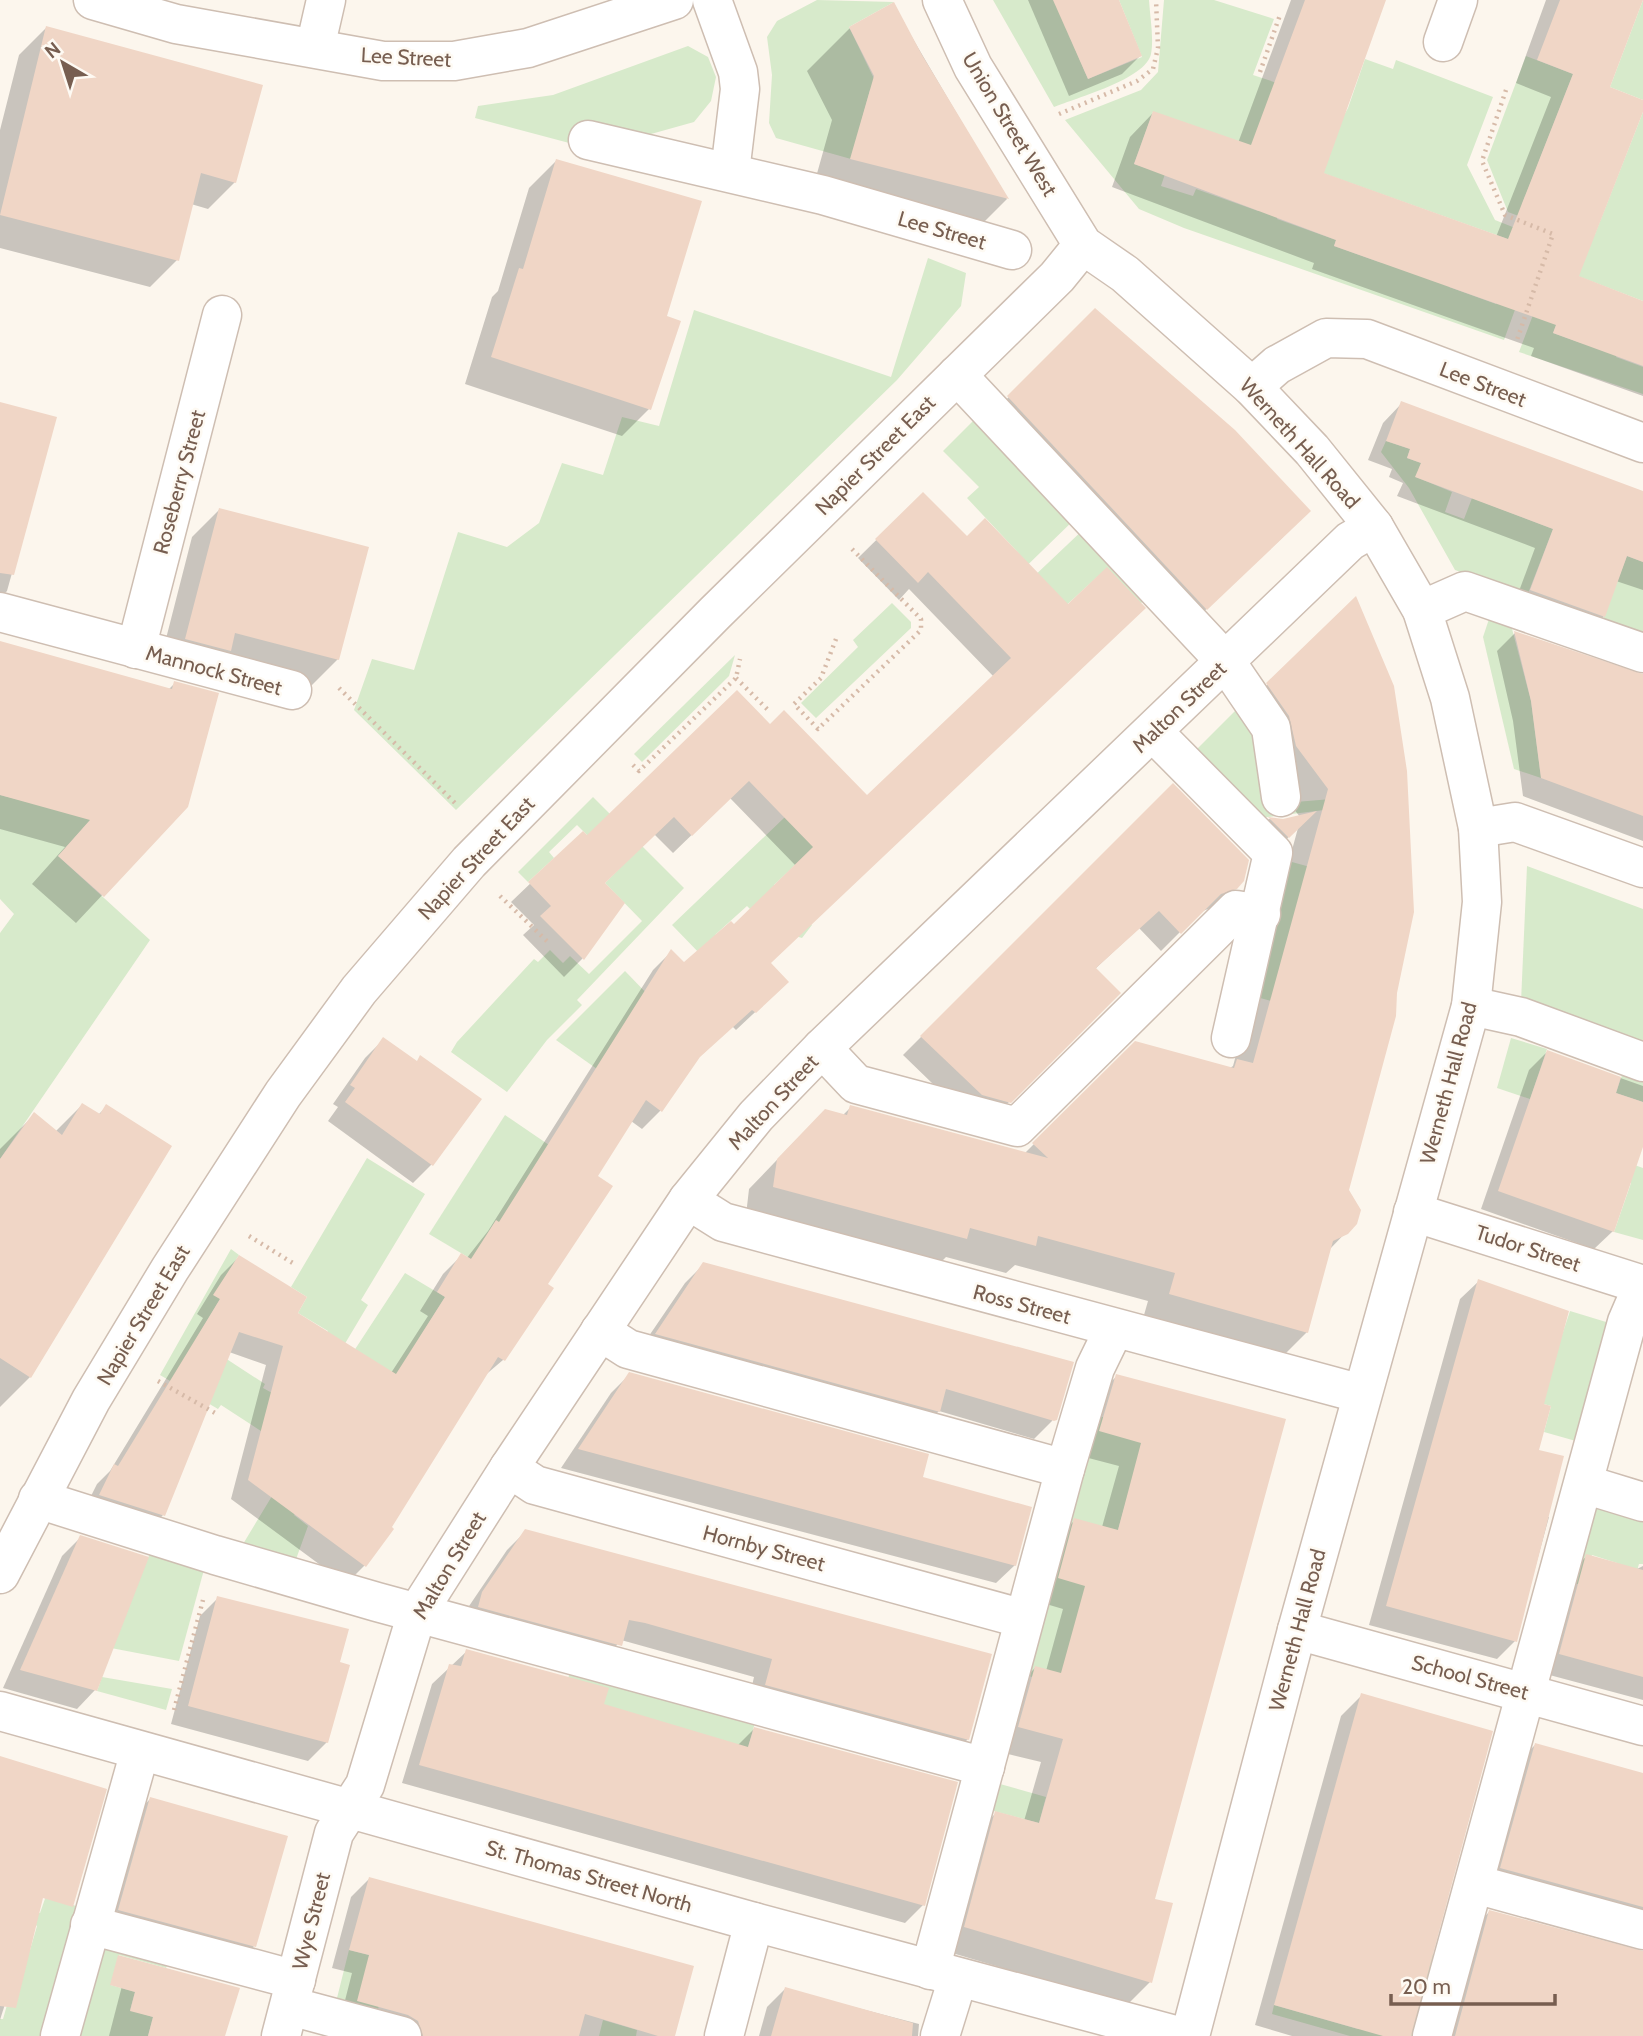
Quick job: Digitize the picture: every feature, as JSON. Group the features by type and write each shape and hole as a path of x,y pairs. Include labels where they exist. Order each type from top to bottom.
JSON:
{"street":[{"name":"Lee Street","path":"93,0 176,24 383,61 454,61 528,48 674,0"},
{"path":"315,48 326,0"},
{"path":"712,0 738,72 740,89 730,172"},
{"name":"Union Street West","path":"942,0 973,67 1083,245"},
{"path":"1443,41 1458,0"},
{"name":"Lee Street","path":"588,140 811,193 1012,250"},
{"name":"Napier Street East","path":"0,1574 92,1400 170,1269 283,1094 359,990 469,862 715,613 1057,277 1083,245"},
{"name":"Werneth Hall Road","path":"1083,245 1125,274 1252,387 1329,468 1374,527 1422,610 1453,709 1478,828 1482,902 1471,1006 1297,1630 1190,2036"},
{"name":"Roseberry Street","path":"136,649 222,315"},
{"name":"Lee Street","path":"1252,387 1278,365 1326,338 1367,339 1643,443"},
{"path":"957,375 1226,662 1272,728 1281,797"},
{"name":"Malton Street","path":"350,1810 368,1776 417,1613 509,1468 688,1200 762,1110 822,1048 1350,541 1374,527"},
{"path":"1422,610 1465,591 1643,653"},
{"name":"Mannock Street","path":"0,612 292,690"},
{"path":"1153,732 1273,853 1231,1038"},
{"path":"1478,828 1515,822 1643,868"},
{"path":"822,1048 856,1084 1017,1127 1236,910 1261,914"},
{"path":"1471,1006 1521,1017 1643,1062"},
{"name":"Ross Street","path":"688,1200 723,1222 1362,1394"},
{"name":"Tudor Street","path":"1412,1212 1643,1285"},
{"path":"1432,2036 1627,1322 1643,1285"},
{"path":"940,2036 944,1974 985,1767 1065,1469 1095,1368 1114,1329"},
{"path":"600,1332 628,1349 1065,1469"},
{"name":"Hornby Street","path":"509,1468 535,1485 1024,1619"},
{"path":"1584,1483 1643,1502"},
{"path":"38,1499 215,1555 417,1613 985,1767"},
{"name":"School Street","path":"1297,1630 1643,1726"},
{"name":"St. Thomas Street North","path":"0,1711 754,1922 1179,2036"},
{"path":"60,2036 140,1751"},
{"name":"Wye Street","path":"289,2007 334,1833 350,1810"},
{"path":"1475,1884 1643,1930"},
{"path":"724,2036 754,1922"},
{"path":"90,1925 289,2007 402,2036"}],"path":[{"path":"1049,118 1137,81 1153,69 1158,48 1156,0"},
{"path":"1260,72 1280,15"},
{"path":"1499,390 1553,234 1505,215 1482,160 1506,90"},
{"path":"836,639 821,678 794,705 818,729 921,630 921,620 842,539"},
{"path":"631,764 639,771 736,678 742,652"},
{"path":"736,678 770,712"},
{"path":"335,683 466,814"},
{"path":"493,889 550,944"},
{"path":"245,1233 296,1265"},
{"path":"148,1375 215,1413"},
{"path":"171,1721 215,1555"}],"green space":[{"path":"817,0 894,2 849,27 879,89 870,90 851,159 776,138 769,123 772,75 767,37 777,21"},
{"path":"993,0 1063,0 1070,37 1088,79 1142,57 1119,0 1149,0 1151,54 1137,72 1093,93 1054,107"},
{"path":"1164,0 1214,0 1274,19 1253,75 1283,85 1260,149 1153,112 1134,164 1165,174 1161,186 1193,196 1196,189 1258,211 1280,209 1277,219 1336,240 1334,246 1379,262 1451,279 1449,287 1496,304 1519,243 1314,170 1348,108 1365,59 1393,69 1396,60 1493,97 1467,165 1495,220 1541,238 1504,340 1184,228 1139,209 1065,120 1141,90 1158,72"},
{"path":"1643,0 1643,100 1610,87"},
{"path":"688,46 708,57 716,77 711,101 694,122 651,134 579,126 573,144 475,118 478,106 553,95"},
{"path":"1526,56 1573,74 1522,204 1595,234 1643,112 1643,301 1575,275 1553,333 1581,343 1619,351 1616,357 1643,367 1643,394 1519,352 1564,233 1508,212 1487,160"},
{"path":"928,258 966,273 961,306 897,380 456,810 354,710 372,659 414,670 458,532 507,547 539,523 562,463 603,475 622,417 659,426 694,310 891,377"},
{"path":"982,412 1078,516 973,618 968,613 1024,559 967,498 979,487 943,451"},
{"path":"1386,441 1410,449 1407,458 1421,463 1416,477 1452,492 1445,512 1464,519 1472,498 1553,529 1527,596 1455,570 1409,488 1381,452"},
{"path":"1086,527 1151,594 1131,612 1097,577 1059,612 1029,581"},
{"path":"1627,556 1643,562 1643,639 1601,624"},
{"path":"892,603 911,622 911,628 816,718 801,703 858,647 853,640"},
{"path":"1489,619 1511,625 1531,701 1541,778 1514,769 1483,637"},
{"path":"735,655 729,676 642,762 634,754"},
{"path":"1242,704 1265,733 1272,804 1331,799 1332,809 1260,818 1193,753"},
{"path":"0,795 92,818 58,856 150,940 0,1159 0,933 14,914 0,899"},
{"path":"593,797 684,888 577,1000 582,1005 547,1040 507,1092 451,1052 457,1042 534,959 538,962 550,950 563,963 570,956 589,974 642,921 605,883 620,868 577,825 549,852 554,858 528,882 518,872"},
{"path":"785,817 814,847 774,885 812,925 802,938 769,928 747,906 716,934 704,958 672,925"},
{"path":"1281,859 1332,873 1314,1013 1253,996"},
{"path":"1527,866 1643,909 1643,1046 1521,1002"},
{"path":"625,971 653,1000 597,1069 556,1040"},
{"path":"1511,1038 1547,1049 1530,1099 1497,1088"},
{"path":"1622,1075 1643,1082 1643,1102 1616,1093"},
{"path":"505,1115 549,1145 539,1198 471,1259 429,1234"},
{"path":"1592,1150 1643,1168 1643,1240 1614,1232 1631,1183"},
{"path":"367,1158 425,1194 361,1300 368,1305 284,1446 221,1405 218,1409 160,1375 231,1249 239,1255 214,1295 220,1299 196,1339 265,1384 263,1388 285,1400 328,1331 298,1313 307,1297 291,1287"},
{"path":"405,1273 445,1297 418,1340 411,1385 329,1389"},
{"path":"1570,1311 1616,1325 1583,1443 1544,1432 1551,1406 1526,1399 1557,1350"},
{"path":"1095,1415 1147,1429 1115,1540 1058,1684 1025,1675"},
{"path":"289,1468 323,1477 294,1515 308,1526 295,1562 240,1549"},
{"path":"1590,1501 1643,1516 1643,1564 1639,1564 1630,1594 1617,1563 1592,1555 1583,1585 1567,1582"},
{"path":"151,1551 205,1566 179,1661 111,1648"},
{"path":"571,1668 756,1719 747,1751 555,1726"},
{"path":"102,1677 172,1689 166,1710 97,1691"},
{"path":"993,1782 1046,1797 1039,1823 986,1809"},
{"path":"47,1893 80,1908 45,2036 0,2036 0,2019 3,2019 9,1998 0,1941 30,1950 37,1926 11,1904 40,1913"},
{"path":"1383,1940 1441,1957 1419,2036 1350,2036 1272,2014 1274,2005 1358,2029"},
{"path":"96,1942 169,1961 166,1968 119,1955 111,1985 135,1992 130,2010 153,2017 148,2036 70,2036"},
{"path":"349,1950 369,1955 385,1982 376,2017 335,2006"},
{"path":"603,2020 637,2030 636,2036 599,2036"}],"building":[{"path":"1053,0 1119,0 1142,56 1088,79"},
{"path":"1305,0 1386,0 1324,173 1508,239 1573,74 1537,60 1560,0 1643,0 1610,87 1643,100 1643,112 1579,276 1643,301 1643,366 1553,333 1556,325 1334,246 1336,240 1134,164 1153,111 1251,145"},
{"path":"894,2 922,55 1009,199 850,159 874,76 849,27"},
{"path":"46,26 263,85 236,183 201,173 179,261 0,215"},
{"path":"556,159 702,201 667,316 681,321 651,410 491,357 519,268 523,269"},
{"path":"1095,308 1235,430 1311,511 1207,610 1007,396"},
{"path":"1401,401 1643,491 1643,562 1627,556 1605,617 1530,590 1553,529 1415,477 1421,463 1407,458 1410,449 1386,441"},
{"path":"0,402 57,417 14,575 0,573"},
{"path":"923,492 967,536 985,518 1068,604 1107,567 1146,608 771,963 789,982 756,1013 752,1010 700,1057 662,1112 646,1100 598,1176 613,1186 548,1284 554,1288 505,1361 498,1357 392,1527 394,1529 366,1567 248,1480 283,1346 239,1332 165,1516 99,1495 114,1464 118,1466 220,1299 213,1295 239,1255 307,1297 298,1313 396,1374 445,1297 437,1292 461,1253 471,1259 496,1220 499,1222 671,949 684,962 731,921 734,924 813,847 749,781 692,836 674,817 605,883 625,903 584,960 540,916 551,906 528,882 583,831 587,835 737,690 770,724 784,710 867,795 1011,658 928,572 918,583 875,539"},
{"path":"219,508 369,547 339,660 235,633 231,651 185,639"},
{"path":"1356,596 1394,686 1407,771 1414,912 1397,993 1396,1016 1349,1190 1361,1210 1357,1224 1348,1234 1333,1241 1308,1333 1169,1294 1175,1273 1038,1236 1036,1246 970,1228 967,1239 773,1187 777,1159 825,1109 847,1115 850,1105 1048,1158 1032,1143 1135,1041 1234,1068 1237,1059 1253,1063 1328,789 1296,746 1289,716 1266,683"},
{"path":"1514,631 1643,674 1643,816 1541,778 1531,701"},
{"path":"0,641 172,689 174,681 219,693 188,807 104,897 58,856 90,820 0,795"},
{"path":"1173,783 1249,860 1244,881 1237,889 1221,894 1181,934 1159,911 1096,968 1121,993 1011,1103 982,1095 920,1036"},
{"path":"1317,811 1289,838 1268,817 1283,819"},
{"path":"383,1037 417,1061 420,1055 482,1099 433,1166 345,1102 355,1088 350,1085"},
{"path":"1547,1050 1621,1077 1616,1093 1643,1102 1643,1147 1614,1232 1498,1191"},
{"path":"82,1103 100,1114 106,1104 172,1146 31,1378 0,1358 0,1159 34,1112 62,1135"},
{"path":"703,1262 1074,1362 1057,1420 946,1389 940,1412 655,1334"},
{"path":"1478,1279 1569,1311 1544,1404 1551,1406 1539,1450 1564,1456 1517,1642 1386,1606"},
{"path":"629,1372 929,1454 923,1477 1032,1507 1016,1566 578,1449"},
{"path":"1116,1374 1286,1419 1155,1899 1173,1903 1152,1983 964,1927 995,1811 1039,1823 1063,1739 1018,1727 1035,1666 1061,1673 1085,1586 1058,1578 1074,1518 1118,1530 1141,1443 1099,1431"},
{"path":"525,1529 992,1654 969,1740 765,1685 772,1659 645,1623 629,1620 622,1646 478,1607 482,1592"},
{"path":"80,1535 149,1557 97,1691 20,1670"},
{"path":"1586,1554 1643,1570 1643,1677 1559,1654"},
{"path":"217,1596 349,1629 340,1662 350,1665 328,1743 188,1706"},
{"path":"466,1649 609,1688 604,1704 748,1747 754,1727 958,1782 925,1906 419,1765 449,1664 461,1666"},
{"path":"1361,1693 1493,1731 1411,2036 1383,2036 1274,2005"},
{"path":"1535,1743 1643,1773 1643,1907 1500,1868"},
{"path":"0,1756 107,1789 73,1907 43,1898 16,2008 0,2006"},
{"path":"150,1797 288,1836 256,1947 118,1910"},
{"path":"369,1877 694,1966 675,2036 658,2036 585,2014 579,2036 423,2036 418,2021 408,2015 357,2001 369,1955 349,1950"},
{"path":"1489,1910 1643,1951 1643,2036 1455,2036"},
{"path":"118,1955 240,1988 225,2036 148,2036 153,2017 130,2011 135,1992 110,1985"},
{"path":"785,1987 913,2023 912,2036 771,2036"}]}
